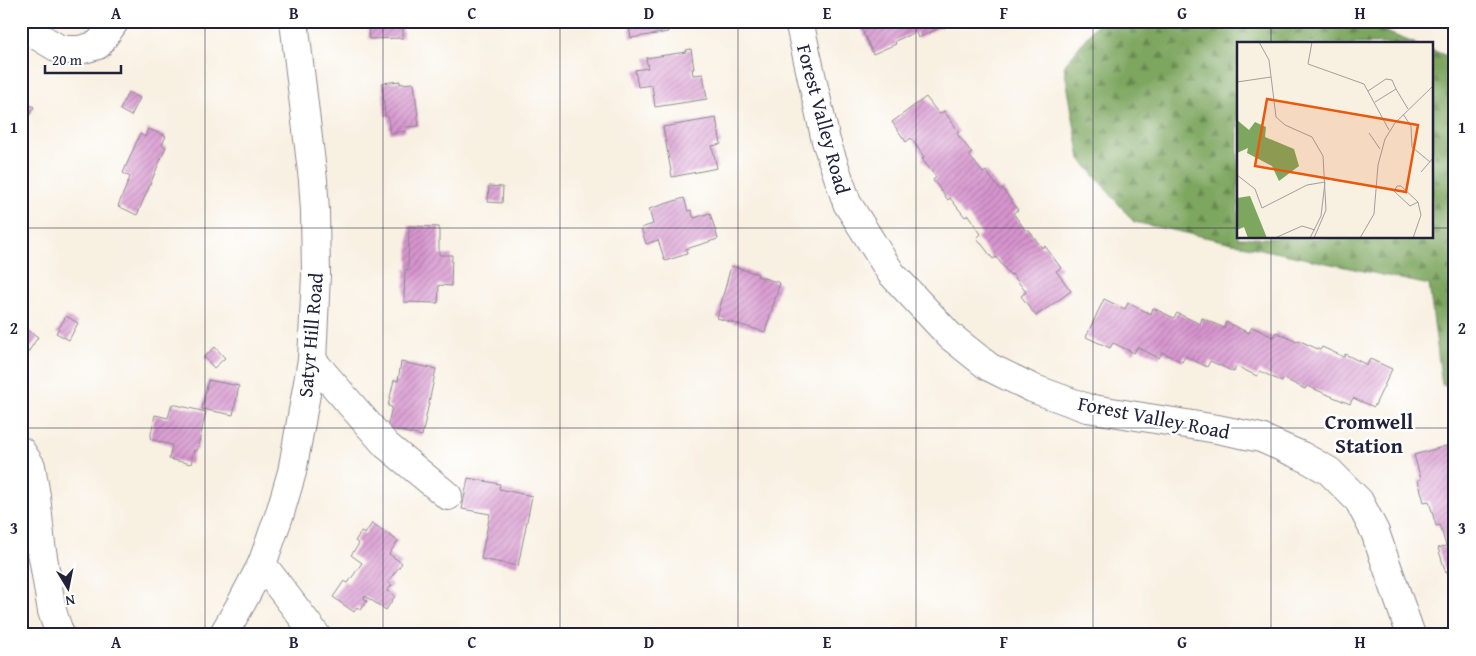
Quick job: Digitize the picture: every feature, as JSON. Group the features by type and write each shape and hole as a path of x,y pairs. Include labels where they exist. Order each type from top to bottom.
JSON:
{"street":[{"path":"21,26 61,50 80,50 98,45 115,21"},
{"name":"Satyr Hill Road","path":"223,635 262,564 280,512 292,472 312,360 316,275 315,212 313,180 294,21"},
{"name":"Forest Valley Road","path":"799,21 826,141 847,203 891,273 950,336 989,368 1032,388 1087,408 1261,438 1302,456 1329,471 1359,501 1375,532 1411,635"},
{"path":"312,360 386,445 448,496"},
{"path":"21,451 31,466 52,611 60,635"},
{"path":"21,549 44,564"},
{"path":"262,564 316,635"}],"green space":[{"path":"1099,21 1312,21 1316,26 1374,27 1411,42 1237,42 1237,239 1434,239 1434,51 1455,59 1455,389 1442,385 1429,285 1134,222 1080,159 1064,66"}],"building":[{"path":"368,21 403,21 403,38 369,39"},
{"path":"628,21 666,21 668,32 631,38"},
{"path":"858,21 948,21 940,25 941,27 918,38 916,32 895,41 896,44 873,54"},
{"path":"691,49 693,75 703,74 707,99 655,107 652,85 638,87 635,70 648,68 646,58 686,52 686,50"},
{"path":"400,81 400,84 414,83 419,126 405,127 406,131 390,133 388,116 385,116 382,83"},
{"path":"128,92 140,98 131,116 120,110"},
{"path":"926,97 939,114 944,111 959,132 957,134 972,153 969,155 983,173 986,171 1000,190 1002,188 1018,210 1013,213 1026,231 1028,229 1042,248 1045,246 1061,268 1056,271 1071,291 1036,316 1021,296 1026,292 996,257 993,259 977,238 981,234 968,215 965,217 950,198 948,200 933,180 936,177 922,159 924,157 911,138 906,142 892,122"},
{"path":"21,100 34,107 21,129"},
{"path":"716,118 721,144 712,146 717,168 672,177 663,127"},
{"path":"148,129 166,136 162,145 166,147 137,215 118,206 130,177 123,173 140,134 145,137"},
{"path":"489,186 503,187 502,203 488,202"},
{"path":"684,198 688,211 691,210 694,218 710,213 718,239 686,249 687,254 665,261 658,240 646,244 641,228 653,224 649,209"},
{"path":"409,226 439,227 439,255 452,255 451,286 439,285 438,303 404,302 405,269 408,270"},
{"path":"731,266 780,283 765,332 717,318"},
{"path":"1104,299 1125,309 1128,303 1151,314 1153,308 1174,318 1177,313 1200,324 1202,318 1224,328 1226,322 1249,333 1252,327 1273,337 1276,332 1320,350 1322,347 1344,357 1345,354 1367,365 1370,359 1392,369 1374,407 1353,398 1350,404 1307,386 1305,389 1283,378 1282,382 1260,371 1257,376 1236,366 1234,372 1210,361 1207,367 1185,356 1182,362 1162,352 1159,358 1137,347 1134,353 1113,343 1110,348 1086,337"},
{"path":"66,316 78,323 69,340 56,333"},
{"path":"21,326 38,337 21,363"},
{"path":"215,347 225,358 214,368 204,357"},
{"path":"401,362 436,369 422,436 387,428 392,407 388,406 394,380 398,381"},
{"path":"208,380 239,386 233,415 202,409"},
{"path":"172,404 206,412 197,451 194,450 191,464 169,459 172,445 150,439 155,415 168,418"},
{"path":"1453,444 1455,449 1454,586 1450,571 1446,573 1438,548 1446,546 1440,525 1436,526 1429,501 1424,502 1418,480 1421,479 1414,455"},
{"path":"468,478 500,484 499,489 532,496 518,566 481,559 490,514 462,509"},
{"path":"372,523 398,541 389,554 402,563 388,582 392,585 387,591 395,596 386,610 365,596 364,599 367,601 361,610 357,607 354,612 333,597 344,581 348,583 362,563 351,555 359,544 355,541 361,532 365,534"}],"district":[{"name":"Cromwell Station","path":"1369,433"}]}
